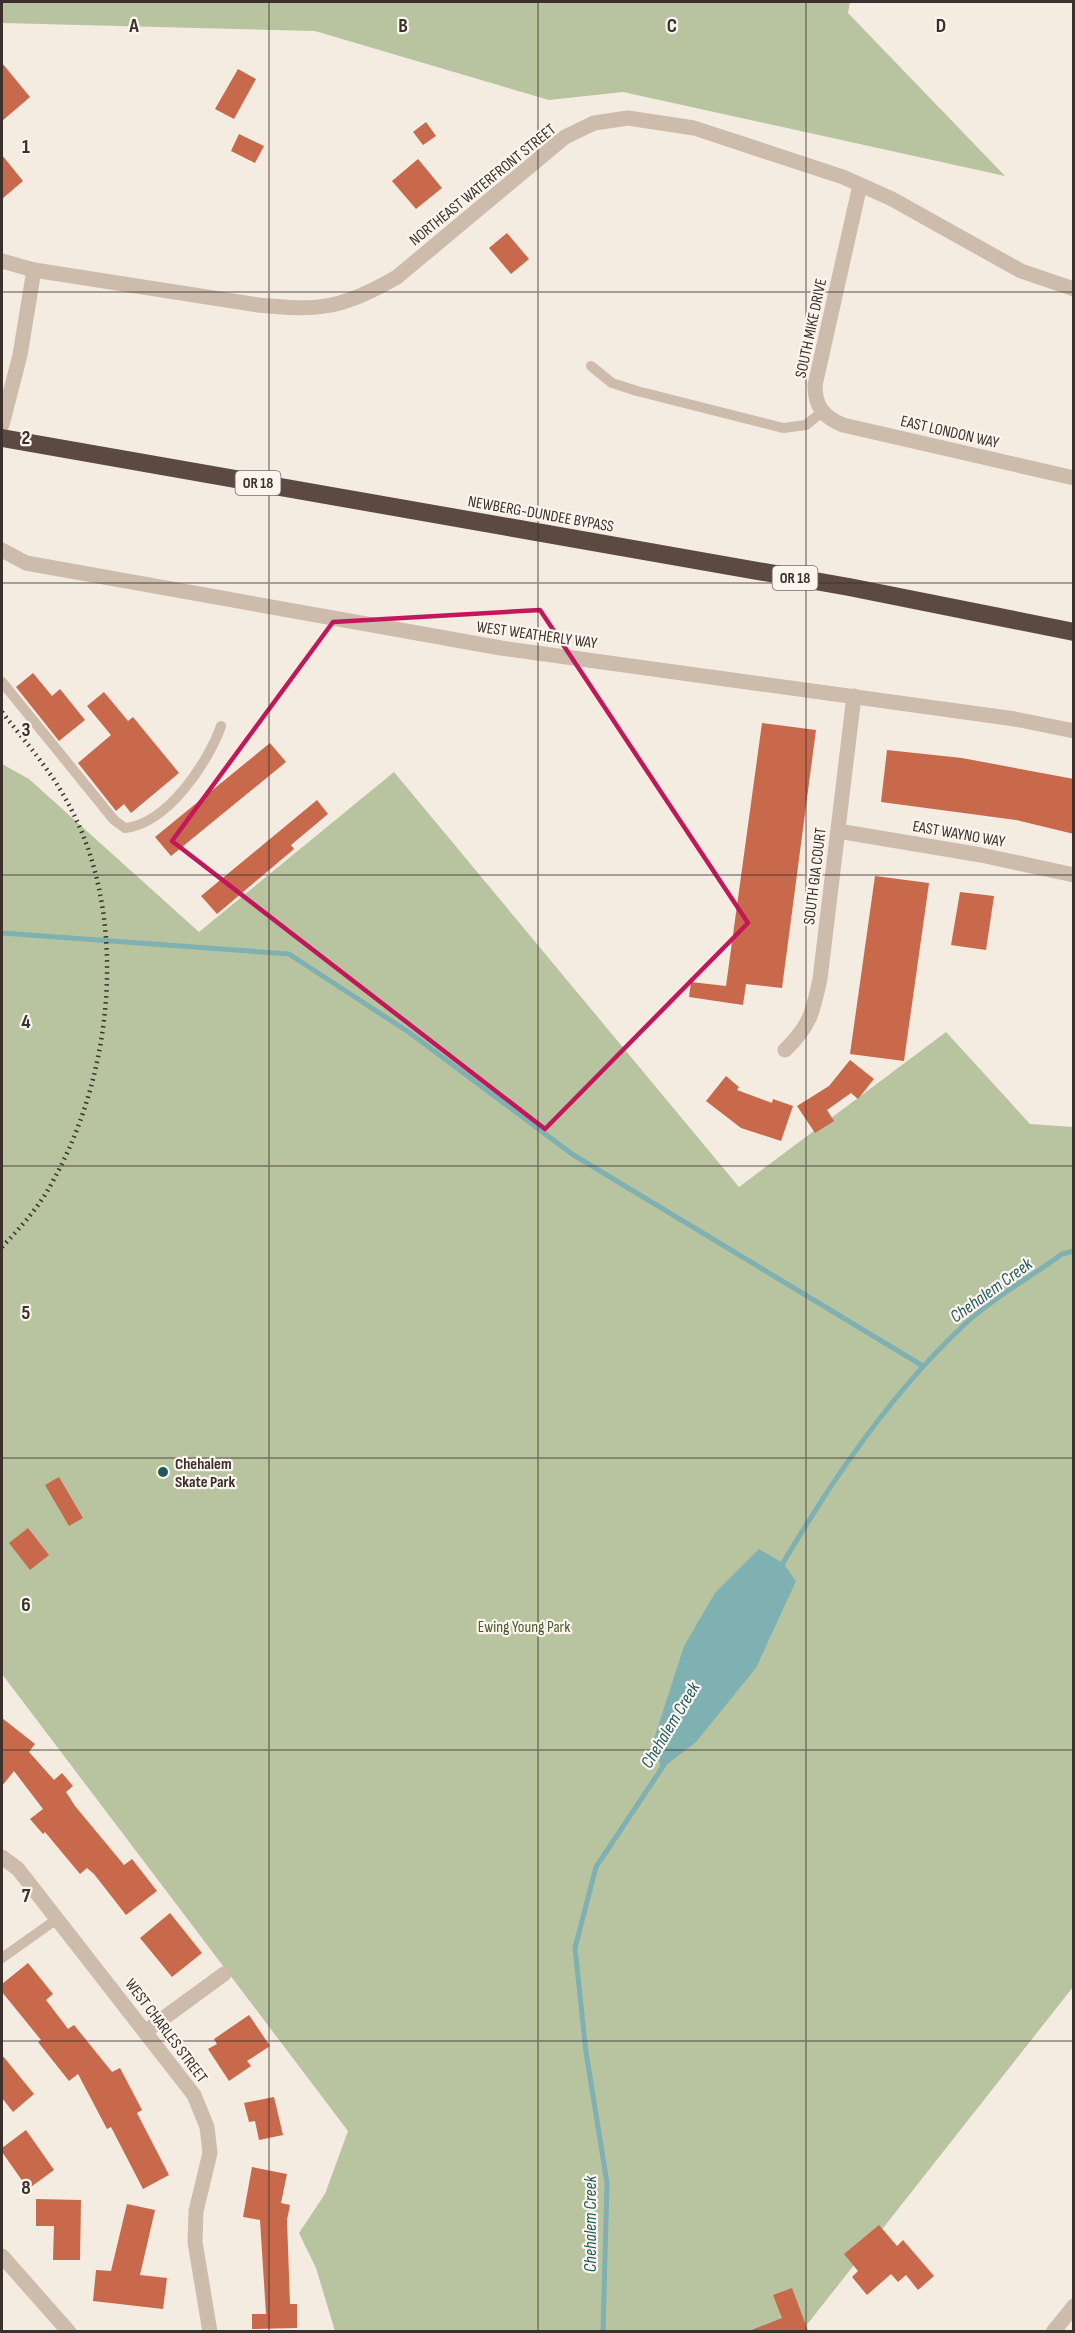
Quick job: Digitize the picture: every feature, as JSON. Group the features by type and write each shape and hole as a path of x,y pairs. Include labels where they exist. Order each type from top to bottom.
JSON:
{"highway":[{"name":"NEWBERG-DUNDEE BYPASS","path":"2,438 849,587 1074,632"}],"street":[{"name":"NORTHEAST WATERFRONT STREET","path":"2,261 34,270 258,305 295,309 331,307 370,293 397,277 565,137 594,123 628,118 694,128 860,184 892,199 1021,271 1074,289"},
{"name":"SOUTH MIKE DRIVE","path":"822,412 815,399 815,385 860,184"},
{"path":"2,425 20,355 34,270"},
{"name":"EAST LONDON WAY","path":"822,412 843,425 1074,478"},
{"name":"WEST WEATHERLY WAY","path":"2,550 26,563 489,646 1016,719 1074,730"},
{"name":"SOUTH GIA COURT","path":"785,1050 803,1033 812,1015 820,979 854,696"},
{"name":"EAST WAYNO WAY","path":"838,831 981,855 1074,875"},
{"name":"WEST CHARLES STREET","path":"2,1857 18,1869 194,2095 207,2127 210,2153 196,2211 195,2242 210,2331"},
{"path":"146,2031 224,1974"},
{"path":"2,2256 69,2331"},
{"path":"1053,2331 1074,2306"}],"lane":[{"path":"591,366 604,378 620,385 783,428 806,425 822,412"},
{"path":"2,682 114,820 125,828 140,827 166,808 193,777 216,741 221,726"},
{"path":"2,1958 57,1919"}],"highlighted area":[{"path":"540,610 748,923 545,1129 172,841 333,622"}],"green space":[{"path":"2,2 850,2 848,13 1005,176 623,92 549,100 315,31 2,23"},
{"name":"Ewing Young Park","path":"2,764 29,779 199,932 394,772 739,1187 946,1032 1030,1124 1073,1127 1073,1987 802,2331 335,2331 316,2268 299,2233 325,2194 348,2131 2,1674"}],"water":[{"path":"759,1549 783,1563 796,1581 756,1668 696,1742 661,1769 654,1739 684,1646 715,1593"}],"building":[{"path":"2,63 30,97 2,121"},
{"path":"238,69 256,79 234,119 215,109"},
{"path":"426,122 436,136 423,145 413,132"},
{"path":"239,134 264,146 255,163 231,151"},
{"path":"2,155 23,181 2,199"},
{"path":"418,159 442,188 416,209 392,181"},
{"path":"507,233 529,259 511,274 489,248"},
{"path":"33,673 52,696 60,689 85,720 59,741 16,687"},
{"path":"104,692 128,721 133,717 179,773 131,813 124,804 116,811 78,763 111,735 87,706"},
{"path":"762,723 816,730 782,988 746,984 743,1005 689,997 691,982 726,986"},
{"path":"270,743 286,762 171,856 155,837"},
{"path":"887,750 962,758 1074,779 1074,834 1016,820 881,802"},
{"path":"317,800 328,814 291,845 294,849 217,914 201,896"},
{"path":"875,876 929,883 904,1061 850,1054"},
{"path":"960,892 994,896 986,950 951,945"},
{"path":"850,1060 874,1079 858,1099 851,1093 827,1110 834,1121 815,1133 797,1106 829,1086"},
{"path":"726,1076 739,1087 737,1090 772,1103 773,1099 793,1106 781,1141 741,1128 706,1101"},
{"path":"59,1477 83,1518 69,1526 45,1485"},
{"path":"28,1528 49,1555 30,1570 9,1543"},
{"path":"2,1718 35,1744 29,1752 54,1780 62,1773 73,1786 66,1792 75,1806 124,1865 132,1859 157,1891 126,1915 94,1874 87,1868 80,1874 45,1832 43,1834 30,1819 43,1809 14,1771 2,1786"},
{"path":"170,1913 202,1953 172,1977 140,1938"},
{"path":"28,1963 53,1994 46,2000 68,2029 74,2025 112,2072 120,2068 142,2110 137,2113 169,2175 143,2189 111,2127 107,2129 78,2074 69,2081 38,2042 41,2040 2,1992 2,1984"},
{"path":"249,2015 270,2046 247,2061 251,2066 229,2081 208,2049 217,2044 214,2039"},
{"path":"2,2055 34,2094 13,2112 2,2098"},
{"path":"274,2097 283,2135 259,2140 255,2121 249,2122 244,2103"},
{"path":"26,2130 54,2170 28,2189 2,2152 2,2148"},
{"path":"252,2167 287,2174 281,2203 290,2205 287,2220 290,2304 297,2304 297,2328 252,2329 252,2314 266,2314 260,2220 243,2217"},
{"path":"36,2199 81,2200 80,2260 53,2260 54,2226 36,2226"},
{"path":"127,2204 155,2210 140,2275 167,2278 163,2309 93,2301 96,2270 111,2271"},
{"path":"879,2225 897,2246 903,2240 934,2276 918,2290 906,2275 898,2282 891,2274 867,2295 852,2277 858,2271 844,2254"},
{"path":"792,2288 808,2331 749,2331 782,2318 773,2295"}],"waterway":[{"path":"2,933 289,954 410,1033 572,1154 923,1366"},
{"name":"Chehalem Creek","path":"780,1568 820,1503 864,1439 938,1350 988,1304 1062,1254 1074,1251"},
{"name":"Chehalem Creek","path":"603,2332 607,2183 586,2052 575,1948 596,1867 664,1765"}],"railway":[{"path":"2,712 57,785 85,840 99,888 106,938 107,988 101,1039 91,1088 75,1135 43,1198 2,1247"}],"place":[{"name":"Chehalem Skate Park","path":"163,1472"}]}
